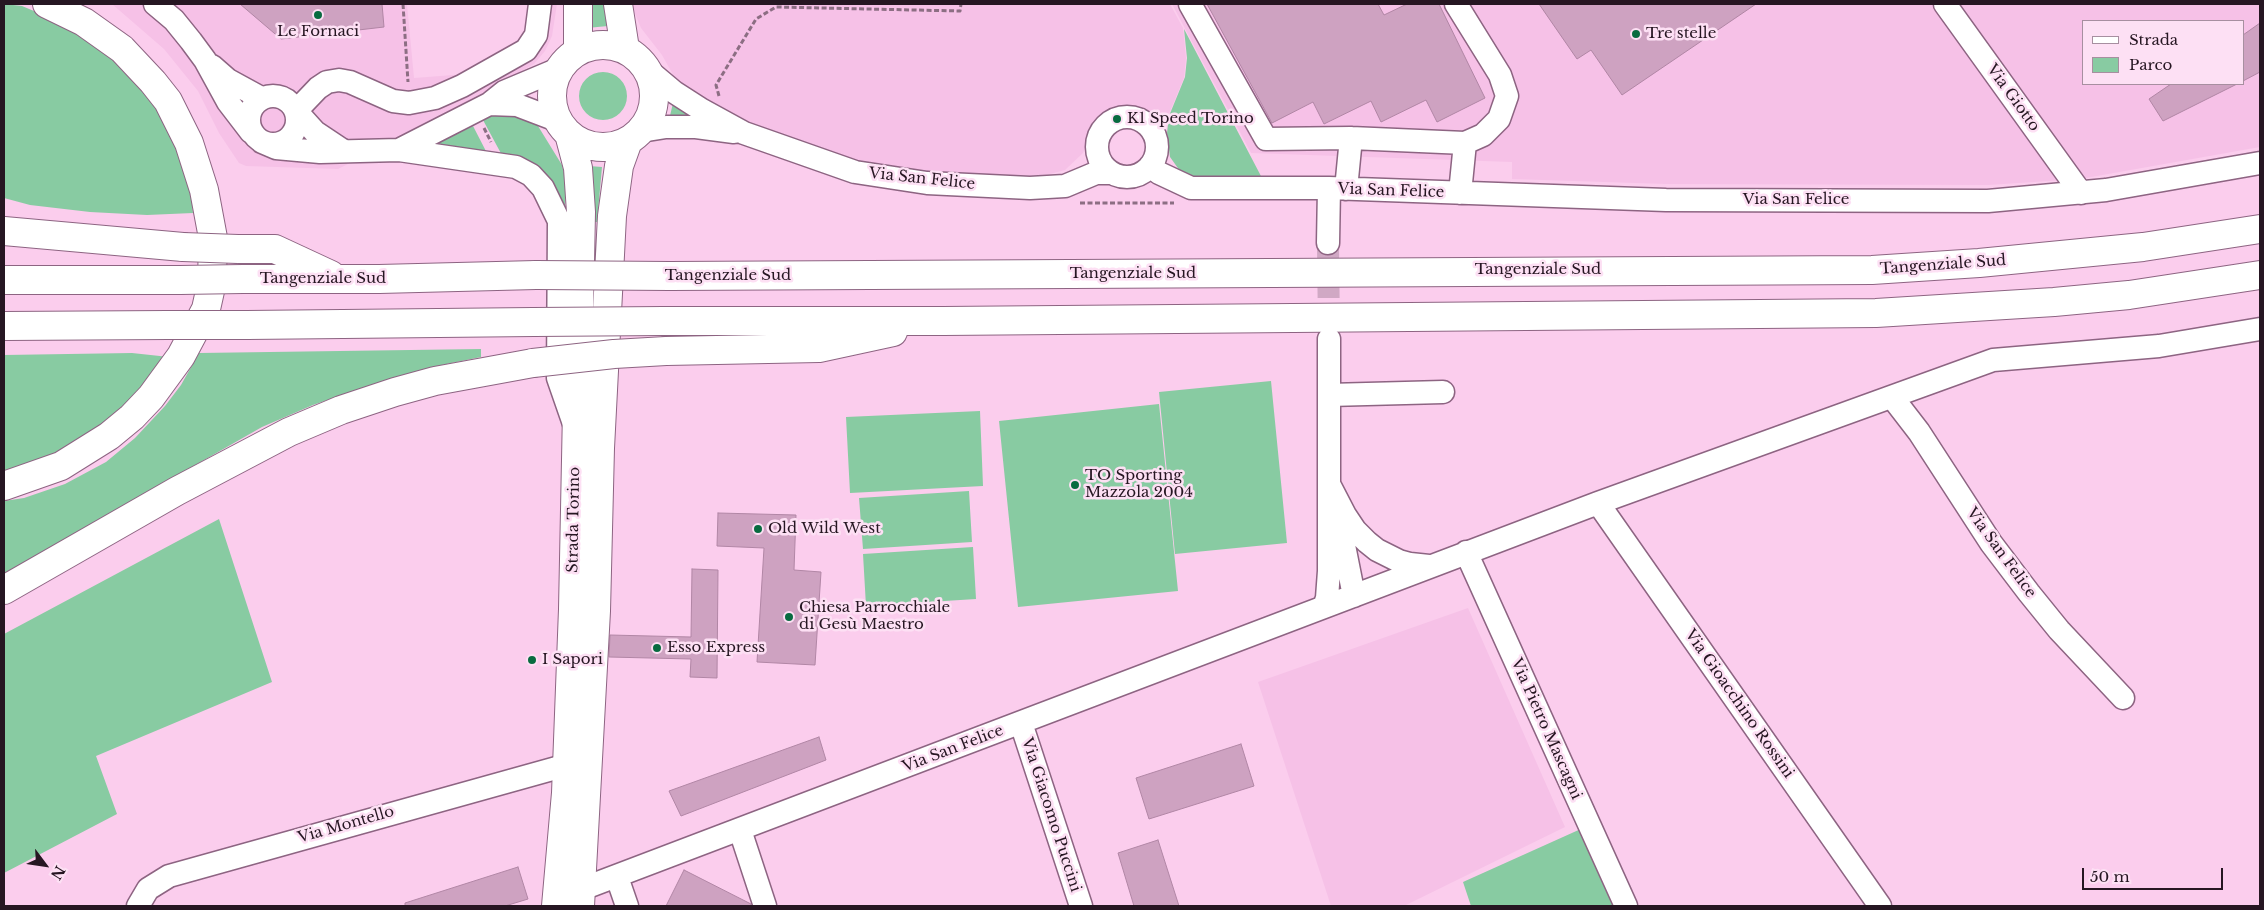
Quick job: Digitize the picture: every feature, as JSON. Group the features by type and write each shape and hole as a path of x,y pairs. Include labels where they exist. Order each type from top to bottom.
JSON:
{"main road":[{"path":"4,486 61,466 109,436 132,417 151,397 181,356 206,309 212,282 213,238 204,190 189,143 168,101 154,82 122,49 84,22 47,4"},
{"path":"569,60 578,4"},
{"path":"618,4 625,49"},
{"path":"610,44 625,49 639,58 649,71 654,86 655,103 650,118 634,136 613,146 597,147 582,142 564,128 553,106 552,91 556,75 569,60 593,45 610,44"},
{"name":"Strada Torino","path":"556,906 567,764 573,608 581,212 578,168 564,128"},
{"name":"Strada Torino","path":"581,898 612,216 619,166 634,136"},
{"path":"4,215 140,244"},
{"name":"Tangenziale Sud","path":"4,280 339,279 536,275 670,276 1872,270 1979,263 2134,248 2260,229"},
{"path":"4,231 183,247 275,249 339,279"},
{"path":"4,326 943,321 1876,313 2054,302 2129,295 2260,275"},
{"path":"4,590 224,465 298,428 341,410 395,392 434,381 533,363 614,354 666,351 819,348 943,321"}],"street":[{"path":"156,4 174,20 205,60 228,102 257,137 276,148 320,152 399,150 516,167 531,176 543,188 559,221 558,378 576,430"},
{"path":"342,150 315,132 296,111 288,101 282,97 273,95 261,98 250,112 249,123 257,137 271,144 280,143 288,139 297,127 296,111 318,88 327,82 339,80 350,82 393,101 409,103 435,98 462,86 526,50 536,35 540,4"},
{"path":"1190,4 1266,139 1352,138 1465,143 1483,135 1499,119 1507,96 1500,75 1456,4"},
{"name":"Via Giotto","path":"1945,4 2081,193"},
{"path":"205,60 228,80 261,98"},
{"path":"399,150 482,107 504,92 569,60"},
{"name":"Via San Felice","path":"649,71 674,92 744,133 855,172 926,183 1030,188 1065,186 1096,173 1110,172 1120,177 1131,177 1142,173 1150,166 1156,155 1157,143 1152,131 1145,123 1136,118 1117,119 1103,129 1088,155 1069,172 1047,186"},
{"path":"482,107 518,105 564,128"},
{"name":"Via San Felice","path":"634,136 666,127 696,127 744,133"},
{"path":"1098,137 1096,146 1098,157 1110,172"},
{"path":"1338,189 1352,138"},
{"path":"1460,193 1465,143"},
{"name":"Via San Felice","path":"1150,166 1159,174 1191,188 1338,189 1666,200 1988,201 2081,193 2260,163"},
{"name":"Via San Felice","path":"1328,243 1338,189"},
{"name":"Via San Felice","path":"581,898 617,877 1466,552 1598,502 1993,360 2159,346 2260,329"},
{"path":"1324,607 1327,598 1329,571 1329,339"},
{"path":"1329,395 1444,392"},
{"name":"Via San Felice","path":"1892,397 1919,432 1991,543 2029,593 2059,630 2124,698"},
{"path":"1330,485 1355,530 1377,550 1410,564 1430,566"},
{"path":"1330,485 1340,522 1354,596"},
{"name":"Via Gioacchino Rossini","path":"1598,502 1880,906"},
{"name":"Via Pietro Mascagni","path":"1466,552 1626,906"},
{"name":"Via Giacomo Puccini","path":"1021,723 1081,906"},
{"name":"Via Montello","path":"138,906 148,889 170,876 567,764"},
{"path":"740,830 765,906"},
{"path":"617,877 627,906"}],"path":[{"path":"403,4 407,82 416,82"},
{"path":"721,104 716,85 756,19 765,12 776,8 960,11 961,4"},
{"path":"482,107 494,149"},
{"path":"1071,203 1176,203"}],"shaded area":[{"path":"112,4 407,4 414,78 466,74 523,43 533,4 557,4 552,36 545,51 534,64 425,125 338,169 246,166 239,163 219,133 198,91 164,49"},
{"path":"631,4 1170,4 1183,28 1186,58 1184,78 1168,116 1166,132 1159,122 1141,110 1128,109 1106,113 1093,128 1083,153 1065,170 1050,174 1012,178 902,170 850,159 755,125 688,90 676,80 662,55 641,28"},
{"path":"1172,4 2260,4 2260,147 2080,179 1988,185 1666,184 1512,179 1512,162 1251,153"},
{"path":"1468,608 1565,827 1404,906 1331,906 1258,682"}],"green space":[{"path":"4,4 22,6 65,24 104,49 159,108 180,149 190,184 193,213 147,215 90,212 30,205 4,198"},
{"path":"589,4 604,4 608,26 587,28"},
{"path":"1184,29 1262,178 1196,177 1180,171 1170,157 1167,133 1169,116 1185,77 1187,58"},
{"path":"598,72 608,72 617,76 623,82 627,96 623,110 617,116 608,120 598,120 589,116 583,110 579,101 579,91 583,82 589,76"},
{"path":"673,103 696,117 669,120"},
{"path":"495,114 529,117 538,126 562,165 566,181 565,210 504,159 483,120"},
{"path":"473,126 489,157 439,145 441,141"},
{"path":"589,166 602,167 597,222 591,222"},
{"path":"481,349 481,357 432,367 374,384 313,405 262,427 4,574 4,501 24,498 65,484 106,462 135,438 165,406 181,385 199,353"},
{"path":"132,353 169,357 147,385 86,442 4,476 4,355"},
{"path":"1271,381 1287,543 1175,554 1159,392"},
{"path":"1159,404 1178,591 1018,607 999,421"},
{"path":"980,411 983,486 850,493 846,417"},
{"path":"969,491 972,542 863,549 859,498"},
{"path":"219,519 272,682 96,756 117,814 4,873 4,634"},
{"path":"973,547 976,599 866,606 863,554"},
{"path":"1583,828 1618,906 1471,906 1463,882"}],"building":[{"name":"Le Fornaci","path":"240,4 382,4 384,27 281,39"},
{"path":"1207,4 1378,4 1384,15 1407,4 1439,4 1485,98 1437,122 1426,100 1381,122 1371,101 1324,124 1313,102 1272,123"},
{"name":"Tre stelle","path":"1539,4 1756,4 1622,95 1591,50 1577,59"},
{"path":"2260,23 2260,72 2244,80 2244,34"},
{"path":"2170,85 2235,85 2163,121 2149,99"},
{"name":"Chiesa Parrocchiale di Gesù Maestro","path":"718,513 796,515 794,570 821,572 815,665 757,662 764,548 717,546"},
{"path":"692,569 718,570 717,678 690,677 691,659 609,657 610,635 691,637"},
{"path":"819,737 826,760 681,816 669,791"},
{"path":"1241,744 1254,786 1149,819 1136,778"},
{"path":"1158,840 1179,906 1134,906 1118,853"},
{"path":"518,867 528,899 505,906 405,906 405,903"},
{"path":"684,870 751,904 751,906 666,906"}],"tunnel":[{"path":"1328,243 1329,335"}],"place":[{"name":"Le Fornaci","path":"318,15"},
{"name":"Tre stelle","path":"1636,34"},
{"name":"K1 Speed Torino","path":"1117,119"},
{"name":"TO Sporting Mazzola 2004","path":"1075,485"},
{"name":"Old Wild West","path":"758,529"},
{"name":"Chiesa Parrocchiale di Gesù Maestro","path":"789,617"},
{"name":"Esso Express","path":"657,648"},
{"name":"I Sapori","path":"532,660"}]}
